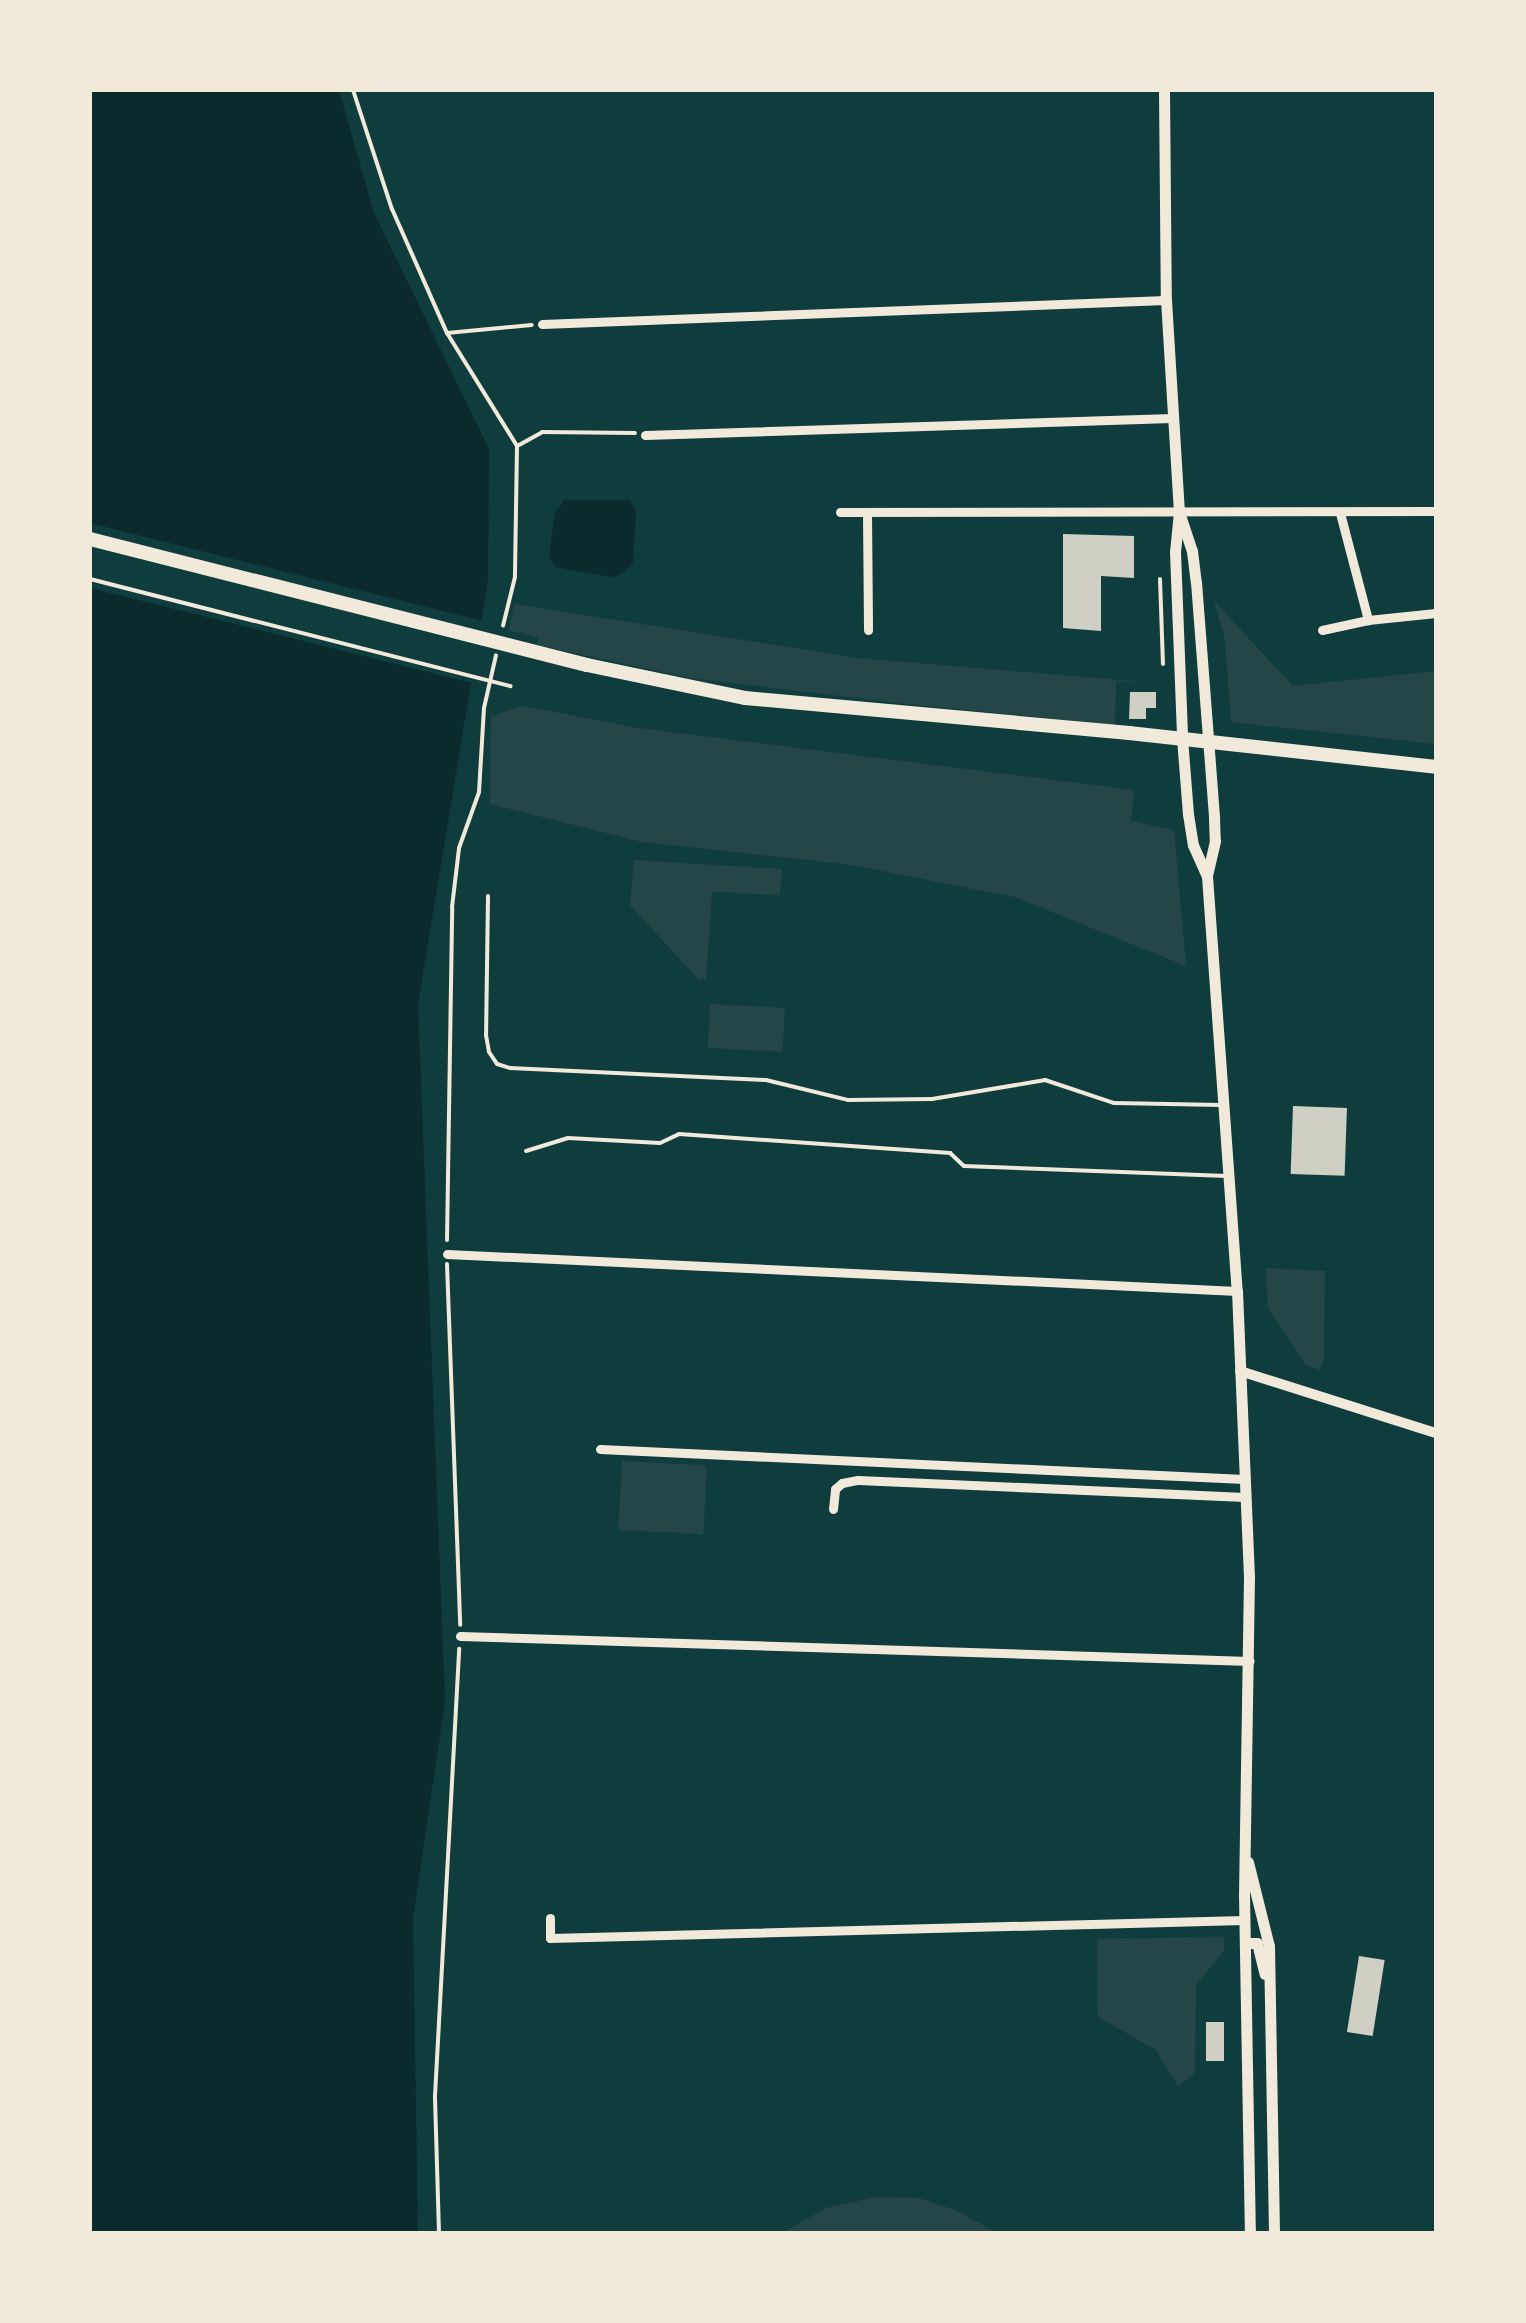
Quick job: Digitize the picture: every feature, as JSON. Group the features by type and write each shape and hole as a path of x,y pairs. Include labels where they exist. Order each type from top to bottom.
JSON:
{"main road":[{"path":"1164,90 1166,300 1179,512 1175,552 1182,738 1193,845 1206,876 1237,1292 1250,1661 1244,1920 1250,2233"},
{"path":"1179,512 1192,551 1215,841 1206,876"},
{"path":"90,539 535,652 746,698 1182,738 1436,767"},
{"path":"1247,1858 1258,1886 1269,1946 1274,2233"},
{"path":"1246,1943 1257,1943 1269,1993"}],"street":[{"path":"542,324 1166,300"},
{"path":"645,435 1172,418"},
{"path":"840,512 1436,511"},
{"path":"867,512 868,630"},
{"path":"1340,512 1368,620"},
{"path":"1322,630 1368,620 1436,613"},
{"path":"447,1254 1237,1292"},
{"path":"1240,1371 1436,1433"},
{"path":"600,1449 1244,1480"},
{"path":"832,1508 835,1490 842,1482 858,1480 1245,1497"},
{"path":"460,1636 1250,1661"},
{"path":"550,1918 550,1938 1244,1920"}],"lane":[{"path":"488,896 488,1052 498,1064 510,1068 766,1080 848,1100 932,1099 1045,1080 1114,1102 1223,1106"},
{"path":"526,1151 568,1138 660,1143 679,1134 950,1153 964,1166 1228,1176"}],"path":[{"path":"354,90 392,209 447,333 516,446 515,577 502,631"},
{"path":"447,333 542,324"},
{"path":"516,446 542,432 625,430 645,435"},
{"path":"90,578 511,686"},
{"path":"439,2233 436,2096 460,1636 447,1254 452,907 459,848 479,792 484,708 498,649"}],"shaded area":[{"path":"90,90 339,90 374,213 489,449 488,580 418,1004 445,1702 413,1918 418,2233 90,2233"},
{"path":"564,500 630,500 636,512 633,563 620,575 611,577 555,567 549,556 555,513"},
{"path":"1214,601 1293,686 1436,671 1436,744 1231,722 1225,639"},
{"path":"514,604 858,658 1156,683 1116,681 1115,725 690,678 537,645 539,638 509,630"},
{"path":"523,706 638,728 1134,790 1131,821 1174,830 1186,966 1015,897 846,864 642,842 490,804 491,716"},
{"path":"634,860 782,869 780,895 712,892 706,979 699,980 630,905"},
{"path":"710,1004 785,1008 783,1052 708,1048"},
{"path":"1266,1268 1325,1271 1324,1357 1320,1370 1306,1365 1268,1308"},
{"path":"622,1461 707,1465 703,1534 618,1530"},
{"path":"1224,1937 1224,1950 1196,1986 1195,2073 1178,2086 1155,2049 1098,2017 1097,1939"},
{"path":"875,2197 919,2198 955,2210 998,2233 782,2233 826,2208"}],"pier":[{"path":"90,523 487,622 472,683 90,588"}],"building":[{"path":"1063,534 1134,536 1134,578 1101,576 1101,631 1063,628"},
{"path":"1130,692 1156,692 1156,708 1146,708 1146,719 1129,719"},
{"path":"1293,1106 1347,1108 1345,1176 1291,1174"},
{"path":"1359,1956 1385,1960 1373,2036 1347,2032"},
{"path":"1206,2022 1224,2022 1224,2061 1206,2061"}]}
